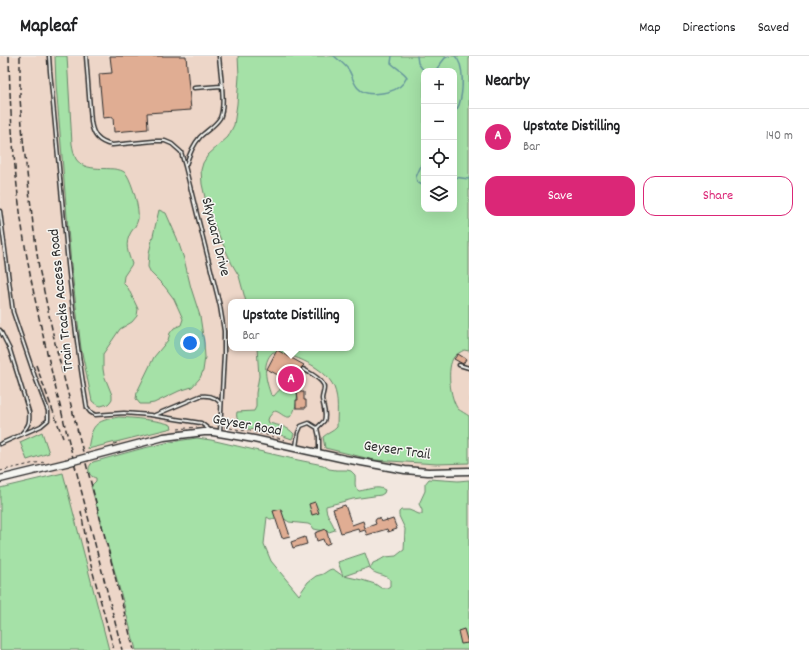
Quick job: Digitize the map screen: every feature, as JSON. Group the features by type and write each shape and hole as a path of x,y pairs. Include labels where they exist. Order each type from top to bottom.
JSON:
{"street":[{"name":"Geyser Road","path":"0,479 164,437 196,432 213,432 254,439 319,454 404,470 428,472 469,471"}],"lane":[{"name":"Train Tracks Access Road","path":"49,56 72,298 87,408 95,415 124,413 154,415 201,423 213,432"},
{"name":"Skyward Drive","path":"86,56 91,122 93,130 99,139 106,144 112,145 164,141 172,144 181,152 220,306 224,331 220,433"},
{"path":"185,166 189,155 200,137 216,123 220,116 222,102 219,56"},
{"path":"194,88 221,86"},
{"path":"0,211 13,312 48,411 48,420 41,426 0,444"},
{"path":"0,330 10,350 29,412 28,426 22,434"},
{"path":"459,365 469,368"},
{"path":"303,369 314,375 325,388 322,398 325,413 324,421 317,428"},
{"path":"154,415 200,396 207,395 215,398 220,402 222,407"},
{"path":"296,448 298,433 301,426 309,423 317,428 319,437 319,454"}],"path":[{"path":"226,427 287,440"},
{"path":"0,471 50,461"}],"shaded area":[{"path":"0,56 296,56 469,284 469,468 416,468 391,466 229,429 189,429 114,446 50,463 0,472"},
{"path":"97,459 147,650 97,650 81,594 52,471"}],"green space":[{"path":"55,56 67,56 72,144 76,159 87,167 117,169 123,171 127,175 131,184 138,209 138,221 129,236 127,244 132,264 124,276 123,283 128,288 138,309 137,316 132,322 120,329 103,354 104,375 112,395 112,399 108,404 101,406 92,401 81,348 71,264 56,85"},
{"path":"238,56 469,56 469,351 464,350 454,357 450,368 450,383 455,404 458,409 469,416 469,463 437,464 374,460 325,448 323,437 337,427 337,402 334,387 330,380 316,368 299,359 281,353 273,352 267,361 266,378 269,390 271,395 274,396 284,387 294,389 298,391 297,402 294,412 290,417 274,411 268,420 269,423 289,429 294,434 292,439 269,431 247,429 239,422 237,412 254,411 256,407 256,393 259,376 257,351 354,351 354,299 245,299 239,276 208,211 202,184 201,170 208,155 228,137 234,125 239,76"},
{"path":"159,210 166,213 184,259 200,316 205,357 203,371 200,378 192,387 179,391 154,403 140,404 136,399 137,392 154,357 168,340 170,333 174,328 181,325 183,319 174,299 165,287 151,273 148,267 149,253"},
{"path":"119,417 160,422 171,425 172,428 88,449 93,429 104,420"},
{"path":"42,432 49,453 27,460 20,442"},
{"path":"197,438 323,465 329,469 351,471 355,475 355,486 359,491 376,488 385,490 381,495 353,499 326,506 335,530 329,532 314,529 308,524 289,522 283,518 270,519 267,517 264,544 271,561 299,595 308,582 316,576 329,570 332,569 343,576 338,562 365,553 370,567 344,576 375,584 381,588 387,588 390,586 390,579 370,569 373,563 385,557 396,556 404,550 405,529 399,516 399,512 401,510 409,510 422,514 419,504 425,491 425,484 429,479 458,481 469,480 469,650 136,650 91,486 96,481 96,478 91,475 89,469 93,462 170,442"},
{"path":"63,473 109,650 0,650 0,488"}],"building":[{"path":"110,56 186,56 191,110 147,113 148,129 114,132 113,117 103,118 99,74 112,73"},
{"path":"276,351 304,365 301,368 294,384 267,369"},
{"path":"458,354 466,359 463,364 454,359"},
{"path":"297,392 304,392 306,408 296,408 296,400 298,400"},
{"path":"315,502 319,513 312,515 309,504"},
{"path":"345,505 352,525 363,521 365,528 376,524 375,521 378,518 381,522 393,519 397,529 388,532 387,529 367,535 365,530 359,532 358,528 341,533 333,509"},
{"path":"281,509 290,536 282,538 273,511"},
{"path":"326,529 330,543 325,545 323,539 317,541 315,533"},
{"path":"305,537 307,544 293,548 291,542"},
{"path":"464,629 468,643 461,644 458,631"}],"waterway":[{"path":"334,56 348,69 358,88 361,91 372,94 394,90 399,87 407,77 391,63 392,56"},
{"path":"417,56 418,63 422,68"},
{"path":"437,68 445,58 449,56"},
{"path":"455,56 462,72 462,87 457,109"},
{"path":"421,166 416,177 417,182 421,184"},
{"path":"457,177 469,179"}],"railway":[{"path":"9,56 11,120 19,205 26,252 54,382 122,650"},
{"path":"20,56 20,98 23,139 39,268 55,343 134,650"},
{"path":"36,365 63,438"},
{"path":"81,511 89,558 114,650"}],"place":[{"name":"Upstate Distilling","path":"291,379"}]}
